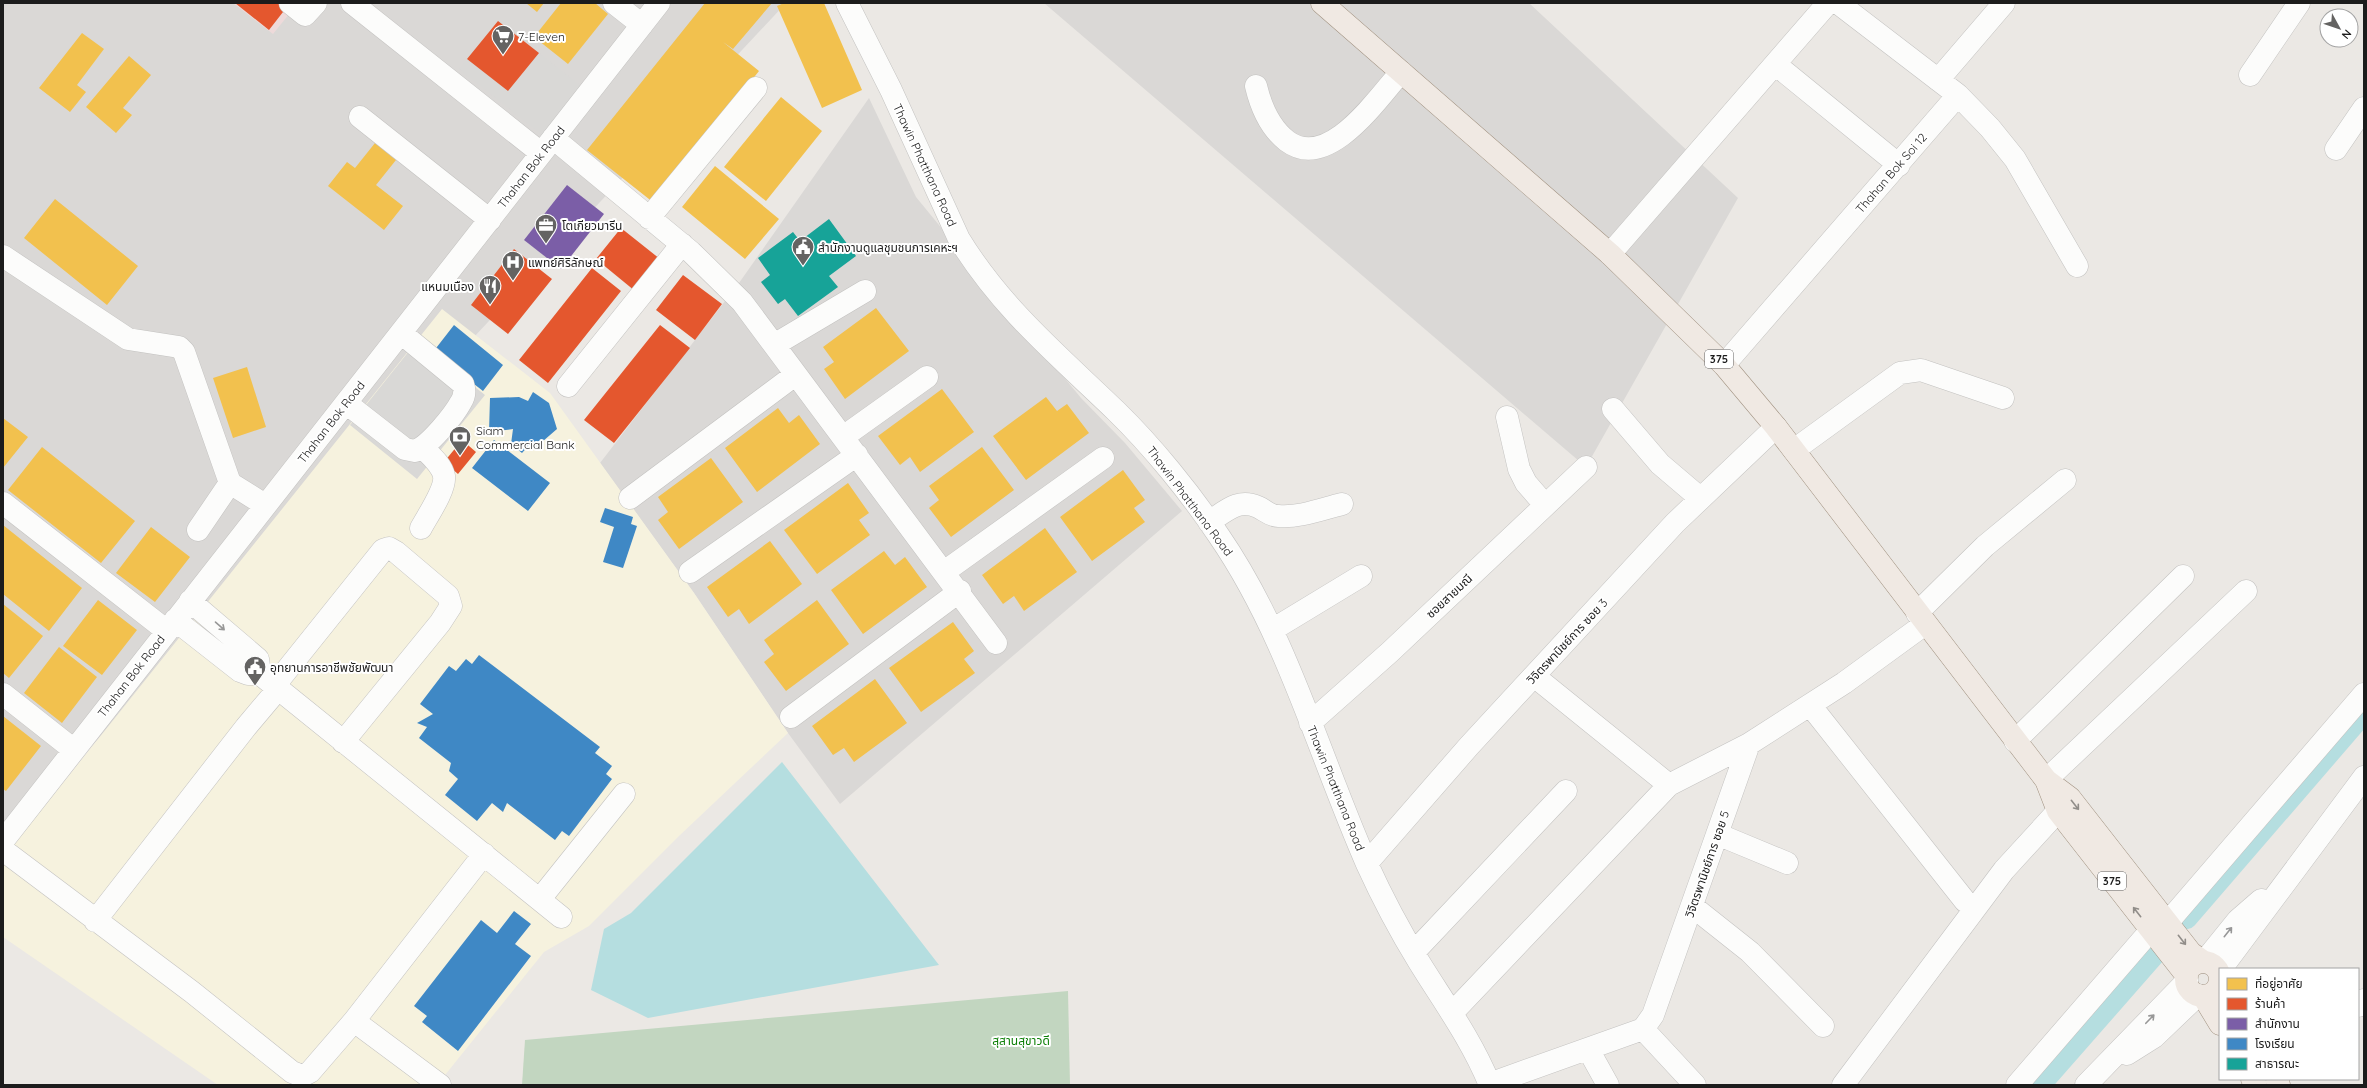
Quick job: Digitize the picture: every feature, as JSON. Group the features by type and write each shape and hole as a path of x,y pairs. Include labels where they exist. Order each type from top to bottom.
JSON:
{"main road":[{"name":"375","path":"1322,3 1610,254 1724,365 1794,450 2046,780 2070,798 2159,926 2194,987 2219,1023"},
{"name":"375","path":"2046,780 2058,811 2159,926 2217,973"},
{"path":"2191,968 2217,973 2216,990 2194,987 2191,968"}],"street":[{"path":"290,3 305,15 316,3"},
{"path":"352,3 547,146 649,218 682,244 742,302 795,376 960,591 996,643"},
{"path":"614,3 642,25"},
{"name":"Thahan Bok Road","path":"3,840 660,3"},
{"name":"Thawin Phatthana Road","path":"847,3 890,90 959,239 972,262 993,290 1031,331 1135,430 1209,522 1238,566 1272,630 1367,863 1390,911 1414,952 1453,1012 1475,1051 1490,1085"},
{"path":"1610,254 1828,3"},
{"path":"1838,3 1958,95 1990,128 2015,159 2077,266"},
{"path":"1938,80 2004,3"},
{"path":"2250,75 2300,3"},
{"path":"1775,64 1899,165"},
{"path":"1256,86 1260,102 1269,122 1282,137 1296,147 1307,150 1334,141 1350,129 1401,72"},
{"path":"649,218 756,88"},
{"name":"Thahan Bok Soi 12","path":"1724,365 1899,165 1958,95"},
{"path":"2336,149 2364,108"},
{"path":"360,117 490,220"},
{"path":"568,386 682,244"},
{"path":"3,256 128,339 179,347 184,352 230,483 265,505"},
{"path":"774,345 865,291"},
{"path":"346,402 405,449 415,451 423,448 461,402 465,389 454,375 401,333"},
{"path":"1794,450 1900,373 1921,370 2003,398"},
{"path":"630,498 795,376"},
{"path":"843,437 927,377"},
{"path":"1613,409 1660,464 1700,498"},
{"path":"1507,417 1519,469 1526,483 1546,505"},
{"name":"วิจิตรพานิชย์การ ซอย 3","path":"1367,863 1469,746 1700,498 1776,427"},
{"path":"421,528 444,486 444,475 440,465 423,448"},
{"path":"690,572 857,455"},
{"path":"944,572 1103,458"},
{"name":"ซอยสายมณี","path":"1310,722 1390,652 1586,467"},
{"path":"1453,1012 1669,785 1749,744 1844,683 1921,618 1985,546 2065,480"},
{"path":"198,530 230,483"},
{"path":"3,503 171,626 240,671 271,683 540,898 561,917"},
{"path":"1209,522 1234,505 1242,503 1248,503 1271,514 1285,516 1342,504"},
{"path":"95,921 246,727 271,683 383,550 389,548 396,552 448,596 451,606 440,623 343,742"},
{"path":"1272,630 1360,576"},
{"path":"2015,741 2183,576"},
{"path":"791,717 960,591"},
{"path":"2046,780 2246,591"},
{"path":"190,601 258,659 271,683"},
{"path":"1534,676 1669,785"},
{"path":"3,694 74,750"},
{"path":"2017,1085 2364,694"},
{"path":"1810,705 1966,901"},
{"name":"วิจิตรพานิชย์การ ซอย 5","path":"1643,1029 1654,1015 1749,744"},
{"path":"2217,973 2238,920 2292,873 2364,777"},
{"path":"1414,952 1566,791"},
{"path":"540,898 624,794"},
{"path":"1843,1085 2004,870 2058,811"},
{"path":"1717,834 1787,863"},
{"path":"3,850 95,921 192,992 292,1072 302,1076 310,1072 354,1021 484,854"},
{"path":"1692,906 1750,952 1823,1026"},
{"path":"2086,1085 2104,1068 2154,1037 2194,987"},
{"path":"354,1021 440,1085"},
{"path":"1490,1085 1643,1029 1695,1085"},
{"path":"1588,1049 1608,1085"}],"shaded area":[{"path":"3,3 786,3 3,841"},
{"path":"233,3 298,3 273,34"},
{"path":"1044,3 1529,3 1738,198 1586,467"},
{"path":"539,53 581,86 542,135 459,69 467,59 508,91"},
{"path":"869,98 916,197 1081,398 1125,443 1182,511 840,804 788,733 694,593 600,463 739,283"},
{"name":"อุทยานการอาชีพชัยพัฒนา","path":"442,309 550,393 694,593 788,733 679,836 589,926 544,952 437,1085 218,1085 3,937 3,858"},
{"path":"417,341 485,395 417,479 350,425"}],"green space":[{"name":"สุสานสุขาวดี","path":"1068,991 1070,1085 522,1085 525,1040"}],"water":[{"path":"782,762 939,965 648,1018 591,990 604,929 631,913"}],"building: ที่อยู่อาศัย":[{"path":"526,3 544,3 537,12"},
{"path":"561,3 595,3 608,14 568,64 534,37"},
{"path":"705,3 772,3 733,49 723,42 759,71 654,203 587,150"},
{"path":"784,3 824,3 862,90 822,108 777,6"},
{"path":"82,33 104,49 77,85 86,92 70,112 39,88"},
{"path":"129,56 151,75 123,108 132,115 116,133 86,107"},
{"path":"781,97 822,131 766,201 724,167"},
{"path":"375,143 396,160 376,185 403,206 384,230 328,186 347,162 355,168"},
{"path":"715,166 779,219 745,259 682,207"},
{"path":"55,199 138,266 107,305 24,238"},
{"path":"876,308 909,351 845,399 824,369 834,362 823,347"},
{"path":"247,367 266,427 233,438 213,378"},
{"path":"942,389 974,432 920,472 910,457 900,465 878,436"},
{"path":"1046,397 1057,411 1067,404 1089,433 1026,480 993,436"},
{"path":"778,408 789,423 799,415 820,444 757,492 725,448"},
{"path":"3,418 28,437 3,468"},
{"path":"42,447 135,521 101,563 8,490"},
{"path":"982,447 1014,490 951,537 929,508 939,500 929,486"},
{"path":"711,458 743,502 679,549 658,520 668,512 658,497"},
{"path":"1123,470 1145,500 1134,508 1145,522 1092,561 1060,517"},
{"path":"848,483 869,513 859,520 870,535 817,574 784,530"},
{"path":"3,525 82,588 49,631 3,594"},
{"path":"151,527 190,557 155,602 116,573"},
{"path":"1045,528 1077,572 1024,611 1014,596 1003,604 982,575"},
{"path":"770,541 802,584 749,624 739,609 728,617 707,587"},
{"path":"884,551 895,565 905,557 927,587 863,634 831,590"},
{"path":"98,600 137,630 102,675 63,646"},
{"path":"817,600 849,644 786,691 764,662 774,654 764,640"},
{"path":"3,604 43,636 9,678 3,673"},
{"path":"953,622 974,651 964,659 975,673 921,712 889,668"},
{"path":"59,647 97,677 62,723 24,693"},
{"path":"875,679 907,723 854,762 844,748 833,755 812,726"},
{"path":"3,716 41,746 6,791 3,789"}],"building: ร้านค้า":[{"path":"235,3 290,3 269,30"},
{"name":"7-Eleven","path":"498,21 539,53 508,91 467,59"},
{"path":"621,228 660,259 635,291 596,259"},
{"path":"514,249 552,279 508,334 471,305"},
{"path":"592,268 621,291 548,383 519,360"},
{"path":"683,275 722,304 695,340 656,310"},
{"path":"660,325 690,348 614,443 584,420"},
{"name":"Siam Commercial Bank","path":"462,440 476,452 458,474 444,462"}],"building: สำนักงาน":[{"path":"567,185 604,214 561,269 524,240"}],"building: โรงเรียน":[{"path":"454,325 503,365 483,391 433,352"},
{"path":"533,392 549,403 557,429 535,448 531,443 522,453 511,444 513,429 489,432 490,398 519,397 528,401"},
{"path":"494,440 550,483 528,511 472,468"},
{"path":"605,508 633,517 631,524 637,526 623,568 603,562 614,527 600,522"},
{"path":"479,655 600,747 595,753 612,766 606,774 612,779 569,836 562,831 555,840 507,803 503,812 492,803 477,821 445,795 458,779 449,771 451,763 419,738 427,727 417,723 433,714 420,704 449,666 456,671 466,659 472,664"},
{"path":"514,911 531,924 515,944 531,956 458,1051 422,1022 427,1016 414,1006 481,920 497,933"}],"building: สาธารณะ":[{"name":"สำนักงานดูแลชุมชนการเคหะฯ","path":"829,219 856,256 829,276 838,287 798,316 785,299 778,304 761,282 770,275 758,258 793,232 800,241"}],"waterway":[{"path":"2187,919 2364,714"},
{"path":"2041,1085 2156,954"}],"place":[{"name":"7-Eleven","path":"503,56"},
{"name":"โตเกียวมารีน","path":"546,244"},
{"name":"สำนักงานดูแลชุมชนการเคหะฯ","path":"803,266"},
{"name":"แพทย์ศิริลักษณ์","path":"513,282"},
{"name":"แหนมเนือง","path":"490,306"},
{"name":"Siam Commercial Bank","path":"460,456"},
{"name":"อุทยานการอาชีพชัยพัฒนา","path":"255,686"}]}
